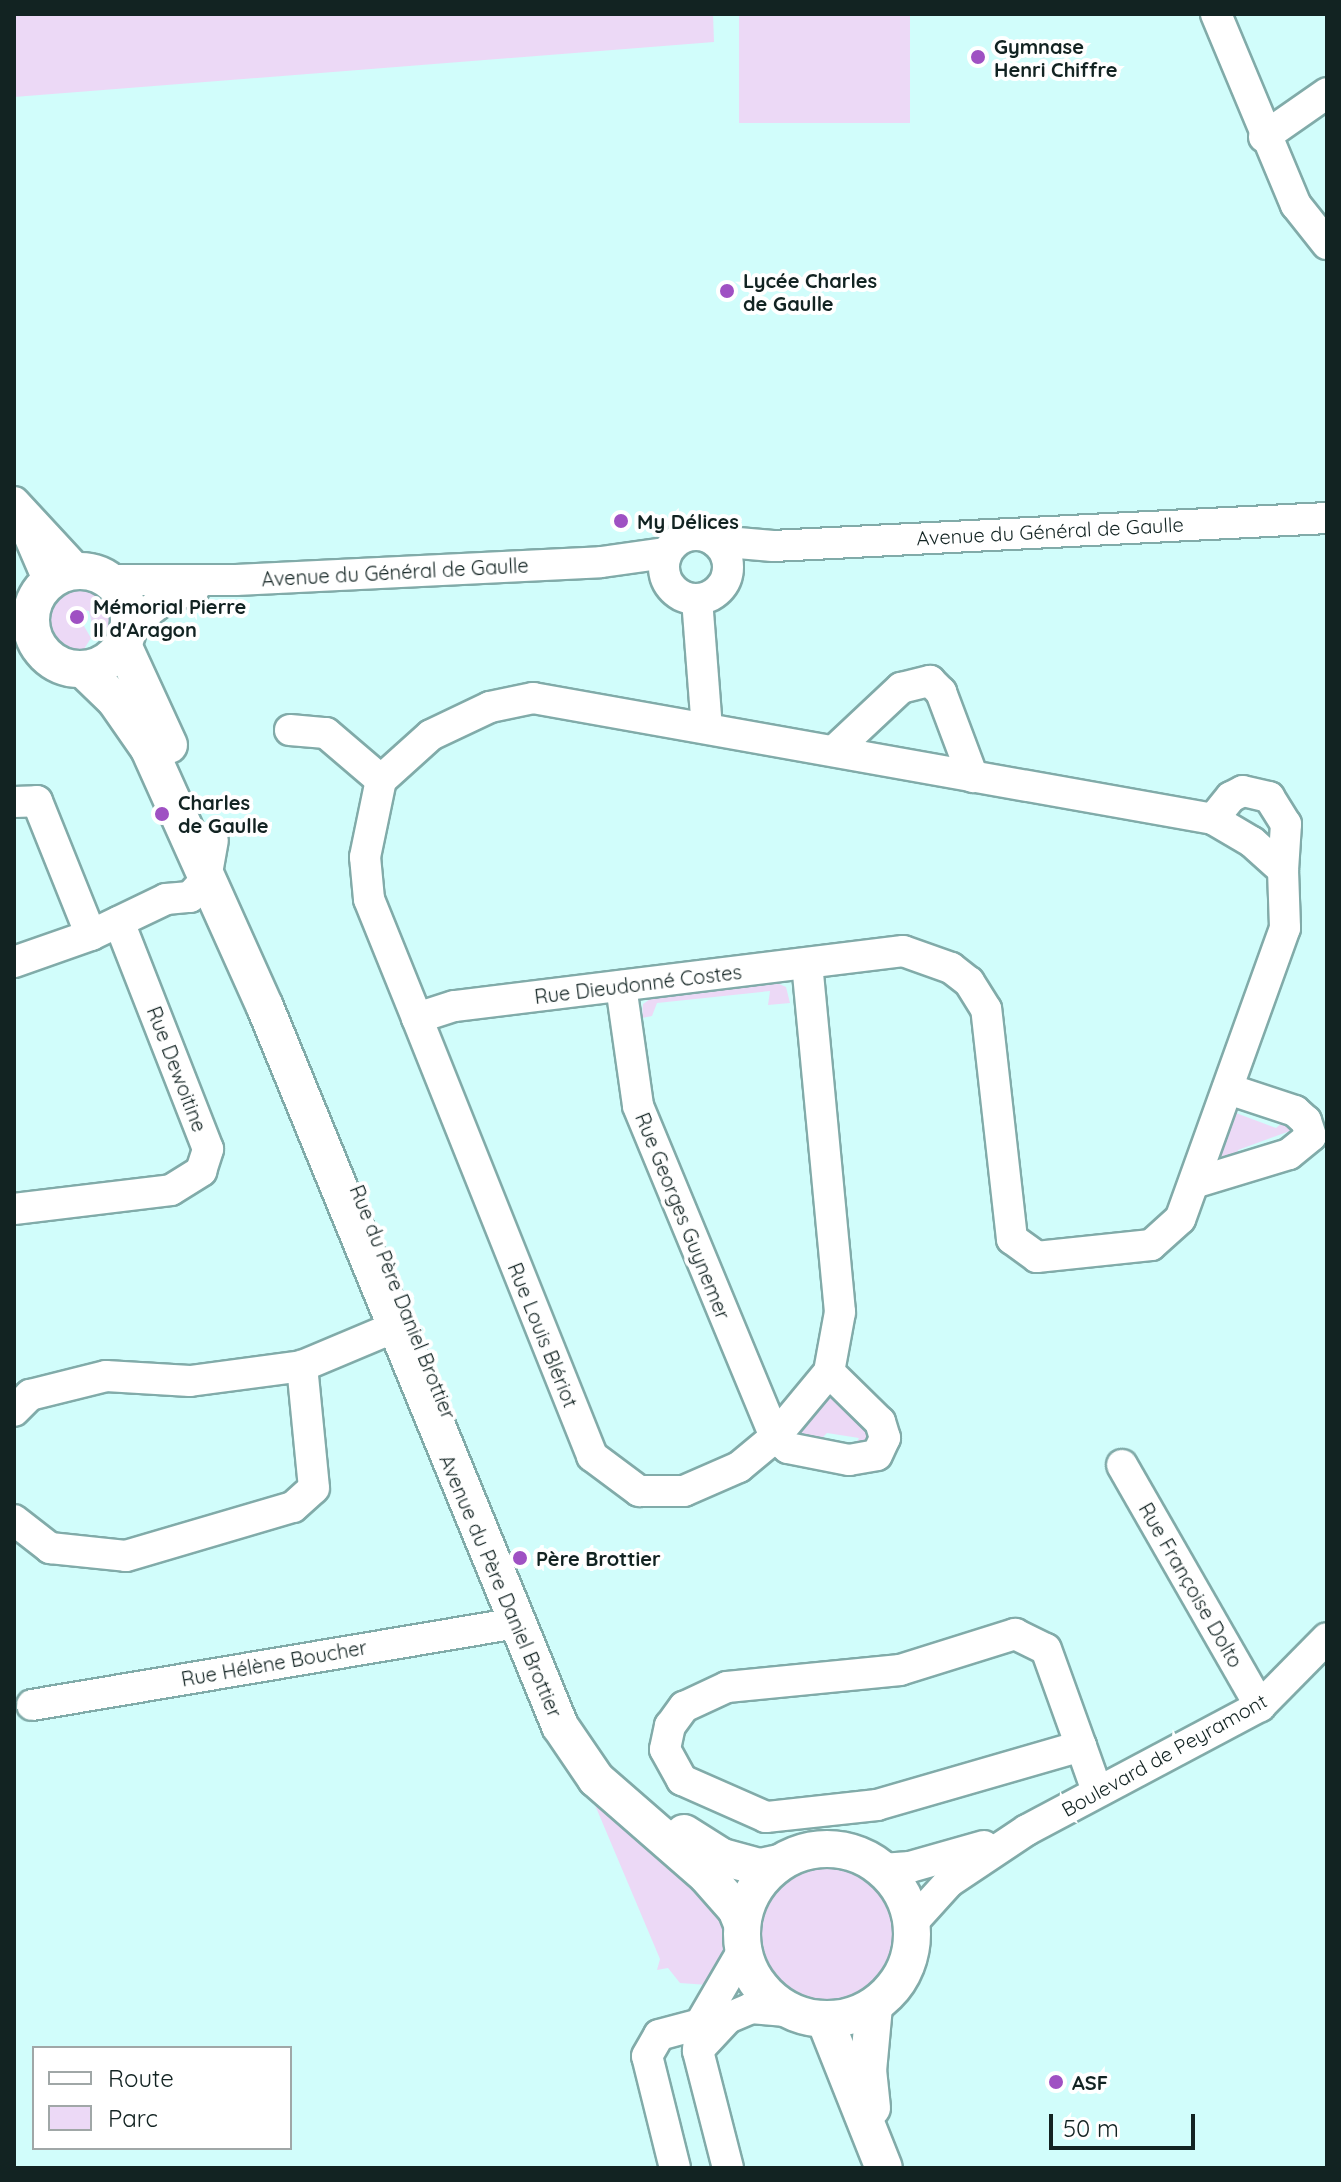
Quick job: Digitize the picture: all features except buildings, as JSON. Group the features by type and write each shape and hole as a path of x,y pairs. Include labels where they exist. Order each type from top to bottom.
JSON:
{"main road":[{"path":"58,585 127,604 126,636 106,662 83,669 53,661 24,631 33,607 58,585"},
{"name":"Rue du Père Daniel Brottier","path":"126,636 198,879 265,1007 395,1327"},
{"name":"Rue du Père Daniel Brottier","path":"83,669 135,725 198,879 573,1716 607,1768 660,1819 722,1857 760,1867 779,1863"},
{"name":"Avenue du Père Daniel Brottier","path":"395,1327 560,1726 596,1779 707,1876 736,1909 742,1937"},
{"path":"814,1849 849,1851 882,1869 905,1897 912,1923 904,1974 874,2006 825,2020 789,2011 759,1987 742,1937 760,1881 779,1863 814,1849"},
{"path":"874,2006 868,2071 880,2161"},
{"path":"825,2020 880,2161"}],"street":[{"path":"1216,14 1264,137 1296,205 1327,244"},
{"path":"1264,137 1327,93"},
{"path":"14,502 58,585"},
{"path":"14,509 58,585"},
{"name":"Avenue du Général de Gaulle","path":"715,541 773,546 1327,518"},
{"path":"684,537 715,541 726,553 728,574 712,595 686,598 667,584 666,553 684,537"},
{"name":"Avenue du Général de Gaulle","path":"728,574 773,546"},
{"name":"Avenue du Général de Gaulle","path":"236,580 601,562 666,553"},
{"name":"Avenue du Général de Gaulle","path":"601,562 667,584"},
{"path":"58,585 236,580"},
{"path":"126,636 180,592 236,580"},
{"path":"697,599 707,728"},
{"path":"835,750 901,688 930,681 944,701 973,777"},
{"path":"417,1018 369,899 365,857 381,780 431,735 490,707 533,698 1213,819 1252,842 1283,870"},
{"path":"290,730 326,733 381,780"},
{"name":"Rue Dieudonné Costes","path":"417,1018 454,1006 903,951 951,968 969,982 986,1009 1012,1239 1037,1257 1151,1245 1180,1219 1285,928 1283,870 1286,824 1269,797 1243,791 1231,797 1213,819"},
{"path":"14,802 37,801 91,935"},
{"path":"14,962 91,935 198,879"},
{"name":"Rue Dewoitine","path":"14,1209 171,1190 201,1171 208,1149 119,922"},
{"name":"Rue Louis Blériot","path":"417,1018 592,1456 639,1491 684,1491 739,1467 775,1437 829,1372 840,1312 807,964"},
{"name":"Rue Georges Guynemer","path":"621,986 638,1106 775,1437"},
{"path":"1194,1183 1289,1154 1311,1136 1295,1111 1228,1089"},
{"path":"14,1411 30,1395 106,1376 190,1381 302,1366 395,1327"},
{"path":"14,1520 50,1548 126,1556 293,1507 314,1488 302,1366"},
{"path":"775,1437 788,1448 849,1460 869,1459 883,1447 880,1422 829,1372"},
{"name":"Rue Françoise Dolto","path":"1122,1465 1260,1706"},
{"name":"Rue Hélène Boucher","path":"32,1705 515,1623"},
{"path":"1081,1746 877,1805 766,1817 682,1780 665,1749 670,1726 684,1707 727,1687 900,1670 1015,1634 1046,1649 1081,1746 1097,1791"},
{"name":"Boulevard de Peyramont","path":"912,1923 949,1882 1027,1830 1260,1706 1327,1638"},
{"name":"Boulevard de Peyramont","path":"882,1869 949,1859 1027,1830"},
{"path":"728,2168 699,2037 742,1937"},
{"path":"675,2168 647,2056 659,2035 699,2037 728,2018 751,2008 789,2011"}],"green space":[{"path":"14,14 713,14 714,42 14,97"},
{"path":"739,14 910,14 910,123 739,123"},
{"path":"84,584 110,597 117,615 112,637 95,636 89,611 75,609 73,623 84,626 91,638 81,654 55,641 48,613 64,589"},
{"path":"777,983 786,987 790,1003 768,1005 770,991 657,1003 652,1016 642,1018 643,1004 656,995"},
{"path":"1247,1102 1236,1113 1276,1128 1288,1118 1301,1127 1238,1150 1236,1163 1228,1166 1214,1160 1226,1107"},
{"path":"828,1391 877,1436 851,1452 859,1438 827,1433 817,1443 793,1434"},
{"path":"584,1779 726,1920 725,1952 708,1985 680,1983 668,1968 657,1970 660,1959"},
{"path":"828,1866 855,1872 878,1887 893,1910 899,1937 893,1964 878,1987 855,2002 828,2008 801,2002 778,1987 763,1964 757,1937 763,1910 778,1887 801,1872"}],"place":[{"name":"Gymnase Henri Chiffre","path":"978,57"},
{"name":"Lycée Charles de Gaulle","path":"727,291"},
{"name":"My Délices","path":"621,521"},
{"name":"Mémorial Pierre II d'Aragon","path":"77,617"},
{"name":"Charles de Gaulle","path":"162,814"},
{"name":"Père Brottier","path":"520,1558"},
{"name":"ASF","path":"1056,2082"}]}
